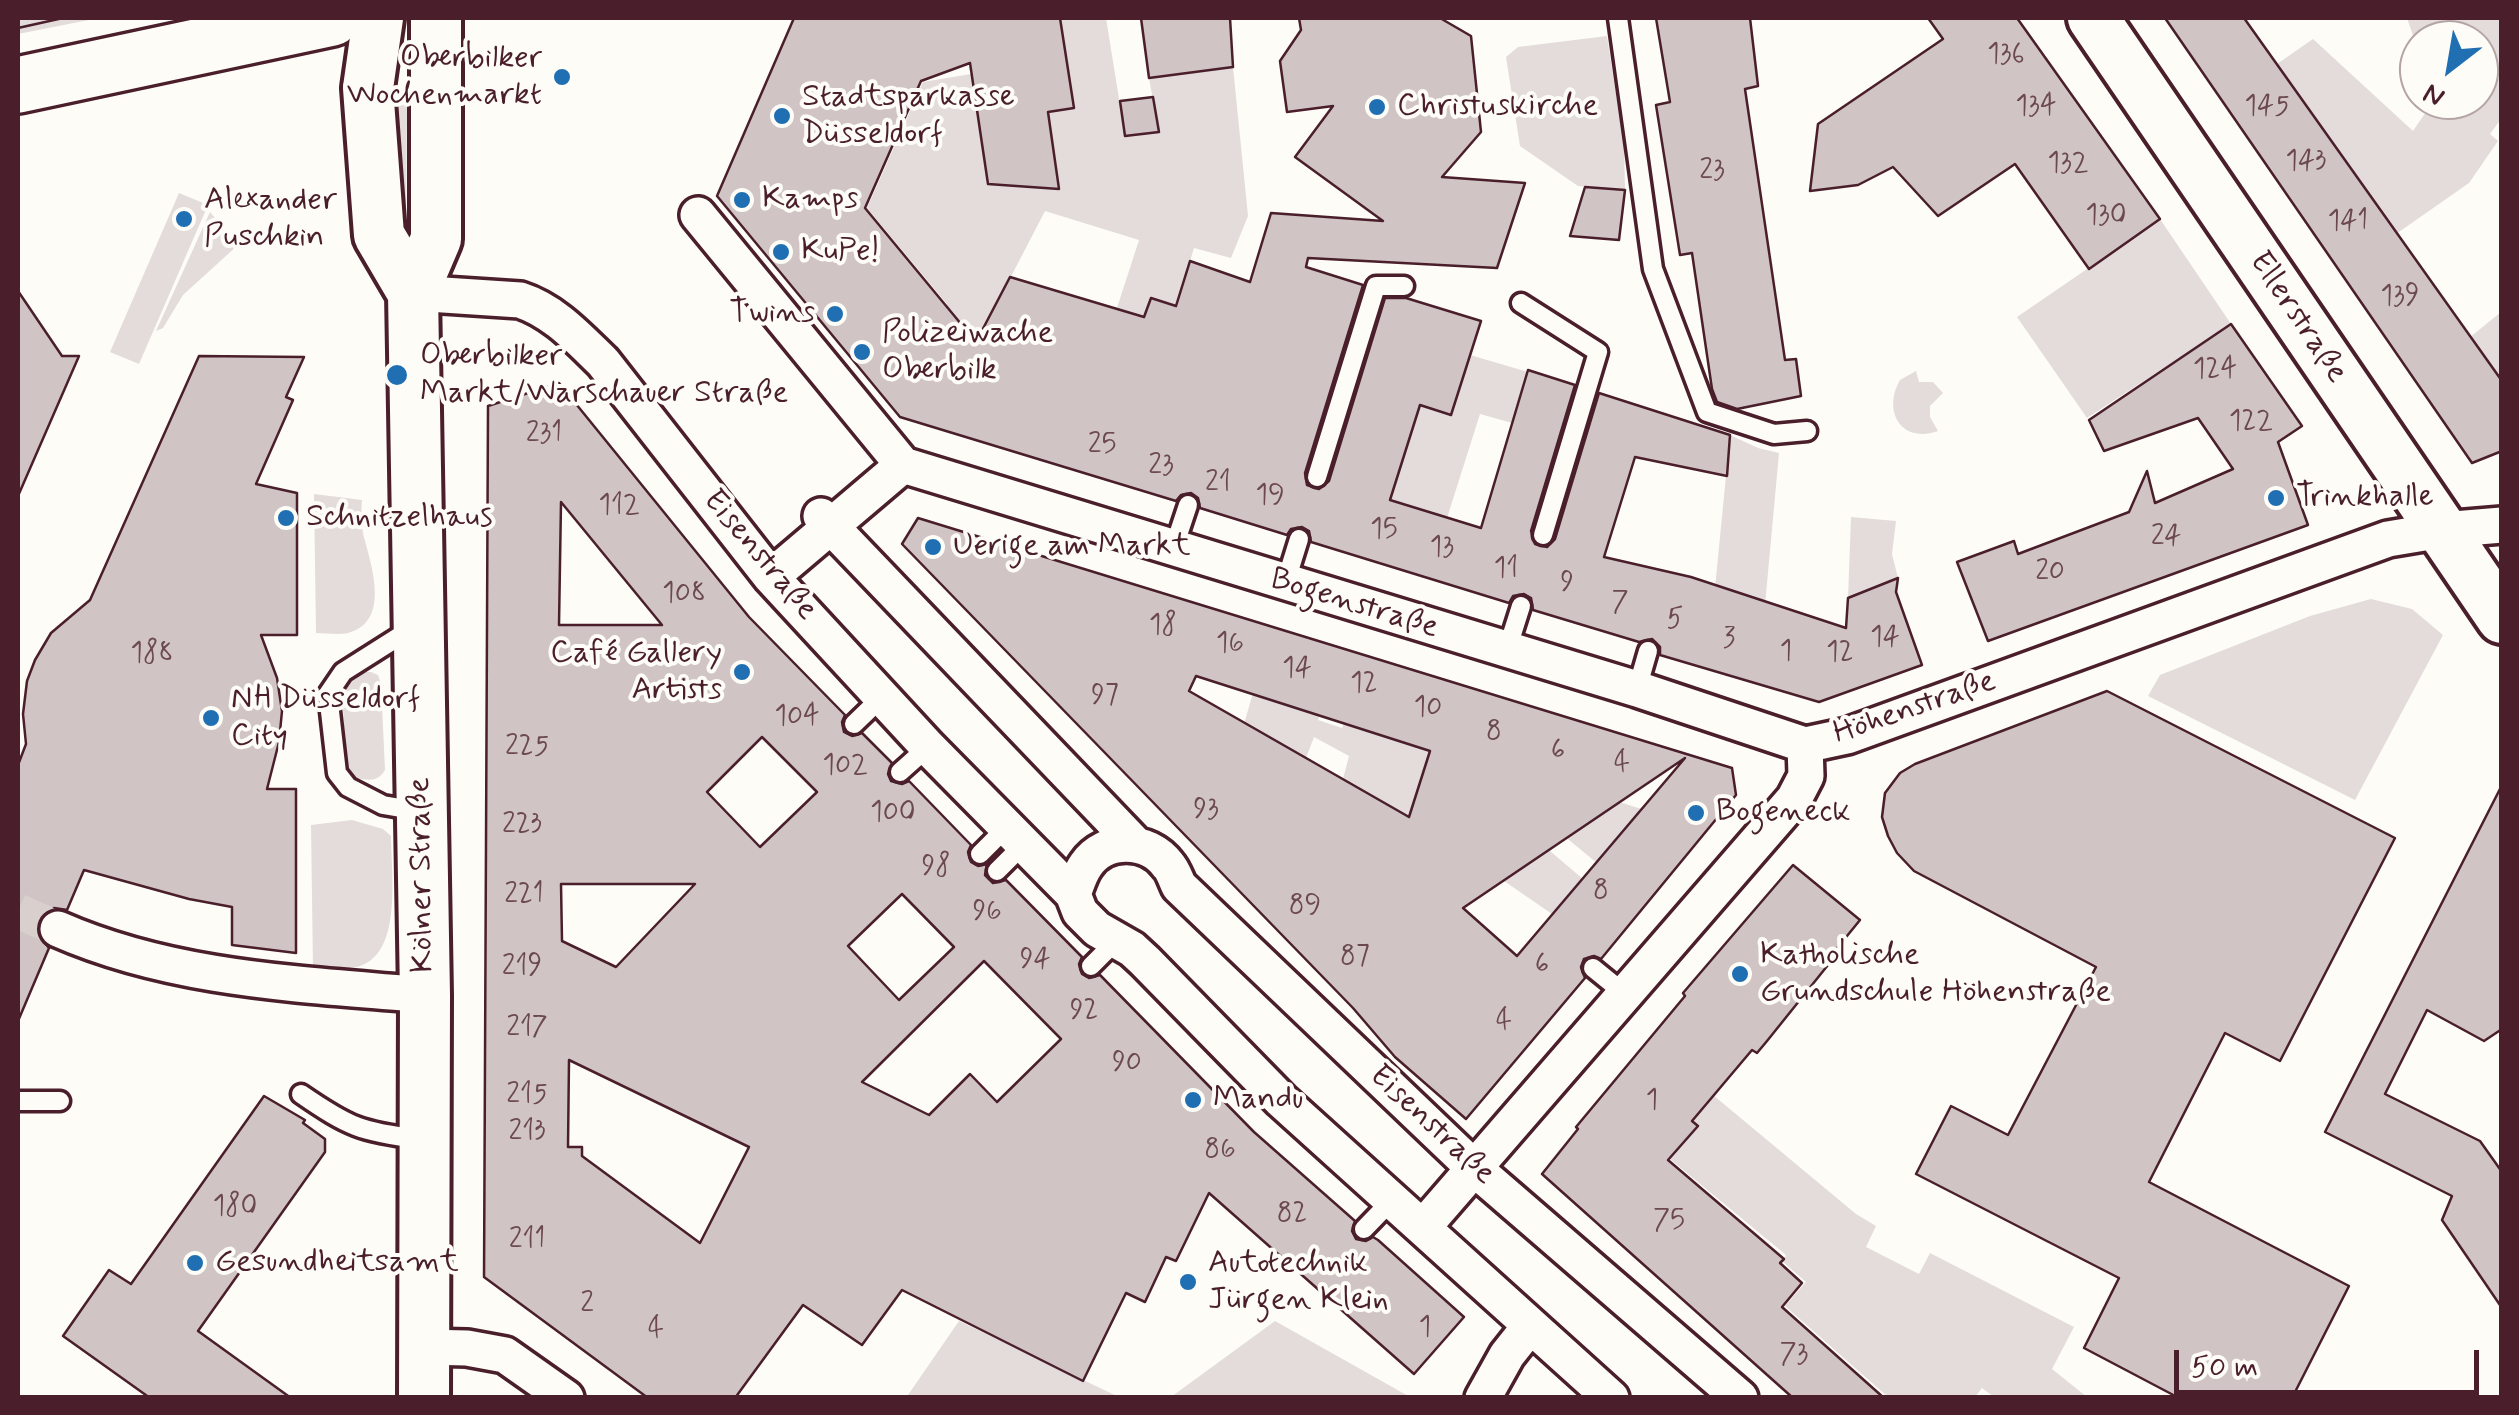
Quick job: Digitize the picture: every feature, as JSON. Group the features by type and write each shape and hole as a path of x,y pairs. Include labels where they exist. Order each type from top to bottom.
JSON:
{"main road":[{"path":"18,84 332,18"},
{"name":"Kölner Straße","path":"378,18 368,88 380,234 412,293"},
{"name":"Kölner Straße","path":"424,1398 425,995 412,293 436,239 436,18"},
{"name":"Ellerstraße","path":"2094,18 2502,618"}],"street":[{"path":"698,215 903,466 826,522 771,577"},
{"name":"Eisenstraße","path":"412,293 520,300 535,304 563,324 603,362 771,577 1073,894 1080,912 1097,929 1144,960 1281,1100 1612,1398"},
{"name":"Bogenstraße","path":"903,466 1637,689 1806,745"},
{"name":"Eisenstraße","path":"826,522 1136,845 1152,850 1168,864 1179,886 1474,1169 1740,1398"},
{"name":"Höhenstraße","path":"1424,1226 1794,799 1806,776 1806,745 1847,736 2388,539 2502,525"},
{"path":"1073,894 1093,857 1121,844 1136,845"},
{"path":"58,928 135,956 222,976 425,995"},
{"path":"1483,1398 1530,1326"},
{"path":"424,1346 505,1355 566,1398"}],"lane":[{"path":"1618,18 1653,268 1707,412 1774,434 1807,431"},
{"path":"1317,477 1376,286 1404,286"},
{"path":"1520,304 1598,352 1543,535"},
{"path":"1173,550 1188,505"},
{"path":"1285,584 1300,538"},
{"path":"1506,650 1521,606"},
{"path":"419,624 343,672 328,694 337,773 348,788 383,806 422,812"},
{"path":"1637,689 1648,651"},
{"path":"854,724 882,696"},
{"path":"900,772 928,746"},
{"path":"980,854 1016,835"},
{"path":"997,871 1016,835"},
{"path":"1091,966 1116,941"},
{"path":"1594,968 1625,994"},
{"path":"301,1094 339,1120 368,1133 424,1139"},
{"path":"18,1101 60,1100"},
{"path":"1364,1229 1393,1199"}],"shaded area":[{"path":"18,18 99,18 18,34"},
{"path":"1060,18 1106,18 1125,136 1159,132 1149,78 1233,67 1248,216 1231,258 1194,248 1176,306 1150,298 1132,356 1104,348 1139,240 1045,211 975,346 936,324 947,304 867,208 923,82 971,74 989,184 1058,188 1048,112 1074,107"},
{"path":"2501,18 2501,119 2490,134 2498,141 2469,183 2396,234 2277,64 2313,39 2413,131 2420,120 2499,120 2499,20 2408,20"},
{"path":"1607,36 1624,145 1625,190 1578,186 1520,146 1506,57 1518,47"},
{"path":"407,103 406,227 404,230 390,109"},
{"path":"179,193 208,205 139,364 110,352"},
{"path":"210,212 238,245 183,295 163,328 156,331"},
{"path":"2160,219 2231,324 2087,418 2017,317"},
{"path":"2501,312 2501,380 2469,338"},
{"path":"1470,355 1528,372 1512,423 1480,414 1447,518 1381,498 1398,475 1420,405"},
{"path":"1916,371 1919,382 1933,382 1943,393 1930,406 1930,417 1938,431 1914,433 1898,422 1894,413 1900,380"},
{"path":"1730,435 1779,453 1764,616 1715,588"},
{"path":"314,494 362,500 363,531 374,579 374,606 361,627 348,633 316,633"},
{"path":"1851,517 1896,521 1892,554 1898,578 1848,598"},
{"path":"2371,599 2412,609 2443,635 2355,800 2148,696 2160,675 2310,616"},
{"path":"353,672 378,675 381,684 385,770 372,780 355,778 346,764 342,688"},
{"path":"1253,693 1323,704 1318,720 1342,728 1346,719 1434,752 1413,819 1343,779 1349,756 1314,737 1306,758 1244,724"},
{"path":"1600,796 1648,811 1609,873 1563,835 1550,851 1583,879 1552,914 1504,881 1527,865 1518,852"},
{"path":"352,820 383,829 391,836 393,889 389,928 374,958 360,966 313,969 311,825"},
{"path":"1713,1095 1856,1214 1876,1226 1866,1247 1919,1274 1930,1253 2074,1327 2052,1369 2087,1397 1994,1397 1982,1388 1975,1397 1888,1397 1785,1306 1806,1282 1783,1262 1786,1255 1670,1159 1698,1126 1692,1121"},
{"path":"959,1321 1119,1397 908,1395"},
{"path":"1275,1321 1410,1397 1171,1397"}],"building":[{"path":"794,18 1060,18 1074,108 1048,112 1059,189 988,184 970,63 921,81 865,208 976,342 1010,277 1144,317 1151,298 1176,306 1190,261 1250,282 1271,213 1383,221 1295,157 1333,106 1287,112 1280,61 1301,30 1299,18 1440,18 1471,36 1481,132 1442,177 1525,183 1497,268 1308,258 1306,267 1363,285 1305,473 1307,485 1319,489 1329,481 1385,298 1406,298 1481,321 1451,415 1420,405 1390,500 1481,528 1528,370 1575,385 1531,531 1535,544 1547,547 1555,539 1599,393 1730,435 1727,476 1635,457 1604,557 1691,577 1846,628 1848,598 1898,578 1896,592 1922,665 1819,702 1660,655 1660,647 1652,639 1639,642 1533,610 1531,598 1524,594 1513,596 1509,603 1311,542 1309,531 1302,527 1291,529 1287,535 1200,508 1198,498 1191,493 1176,501 900,417 717,196"},
{"path":"1141,18 1230,18 1233,67 1149,78"},
{"path":"1656,18 1750,18 1758,86 1745,89 1785,360 1796,359 1801,396 1737,409 1717,402 1712,389 1692,253 1680,255 1656,105 1670,102"},
{"path":"1928,18 2017,18 2160,219 2089,269 2015,164 1938,216 1893,167 1858,185 1810,191 1818,124 1943,39"},
{"path":"2165,18 2244,18 2502,381 2502,451 2472,463"},
{"path":"1153,97 1159,132 1125,136 1120,101"},
{"path":"1585,187 1625,190 1619,240 1570,236"},
{"path":"18,291 62,356 79,356 18,496"},
{"path":"2231,324 2302,426 2278,442 2308,525 1988,641 1957,562 2014,541 2018,554 2129,512 2147,471 2155,503 2233,469 2198,418 2104,451 2089,420"},
{"path":"199,356 304,357 286,397 293,400 256,484 297,493 297,635 261,635 277,678 282,711 267,789 296,789 296,953 232,945 232,907 84,870 67,910 54,908 39,920 37,933 49,948 18,1021 18,765 26,744 23,714 27,681 51,633 90,600"},
{"path":"559,383 749,617 845,715 844,732 852,736 862,733 892,763 888,774 891,781 909,781 971,845 971,862 978,866 987,864 985,875 993,883 1006,880 1082,957 1082,974 1089,978 1100,975 1254,1132 1355,1221 1352,1231 1356,1239 1378,1240 1464,1317 1414,1374 1209,1193 1176,1261 1166,1257 1145,1302 1126,1293 1083,1381 902,1290 862,1345 803,1305 735,1398 648,1398 484,1277 488,406","holes":["561,502 662,625 559,625","762,737 817,792 760,847 707,792","561,884 695,884 616,967 562,941","902,894 954,947 899,1000 848,946","984,961 1061,1039 997,1102 970,1074 929,1115 862,1082","569,1060 749,1147 700,1243 582,1156 582,1147 568,1147"]},
{"path":"918,518 1732,768 1736,795 1601,959 1584,959 1581,967 1585,978 1466,1119 1395,1057 1353,1008 902,544","holes":["1196,676 1430,751 1409,817 1189,691","1685,758 1517,956 1463,908"]},
{"path":"2107,691 2395,838 2280,1061 2225,1033 2149,1182 2349,1286 2292,1398 2179,1398 2084,1348 2119,1278 1916,1174 1951,1106 2008,1135 2096,967 1914,871 1888,836 1882,817 1885,793 1900,773 1915,764"},
{"path":"2502,785 2502,1029 2484,1041 2427,1010 2385,1094 2480,1141 2502,1172 2502,1308 2442,1220 2452,1196 2325,1132"},
{"path":"1793,865 1860,920 1757,1053 1752,1050 1692,1121 1698,1126 1668,1160 1784,1259 1780,1263 1802,1283 1782,1307 1884,1398 1793,1398 1542,1174 1685,996 1683,993"},
{"path":"264,1096 305,1120 303,1123 325,1139 325,1152 198,1331 291,1398 150,1398 63,1336 109,1270 131,1284"}],"tunnel":[{"path":"18,911 58,929"}],"tram line":[{"path":"18,28 63,18"}],"place":[{"name":"Oberbilker Wochenmarkt","path":"562,77"},
{"name":"Christuskirche","path":"1377,107"},
{"name":"Stadtsparkasse Düsseldorf","path":"782,116"},
{"name":"Kamps","path":"742,200"},
{"name":"Alexander Puschkin","path":"184,219"},
{"name":"KuPe!","path":"781,252"},
{"name":"Twins","path":"835,314"},
{"name":"Polizeiwache Oberbilk","path":"862,352"},
{"name":"Oberbilker Markt/Warschauer Straße","path":"397,375"},
{"name":"Trinkhalle","path":"2276,498"},
{"name":"Schnitzelhaus","path":"286,518"},
{"name":"Uerige am Markt","path":"933,547"},
{"name":"Café Gallery Artists","path":"742,672"},
{"name":"NH Düsseldorf City","path":"211,718"},
{"name":"Bogeneck","path":"1696,813"},
{"name":"Katholische Grundschule Höhenstraße","path":"1740,974"},
{"name":"Mandu","path":"1193,1100"},
{"name":"Gesundheitsamt","path":"195,1263"},
{"name":"Autotechnik Jürgen Klein","path":"1188,1282"}]}
